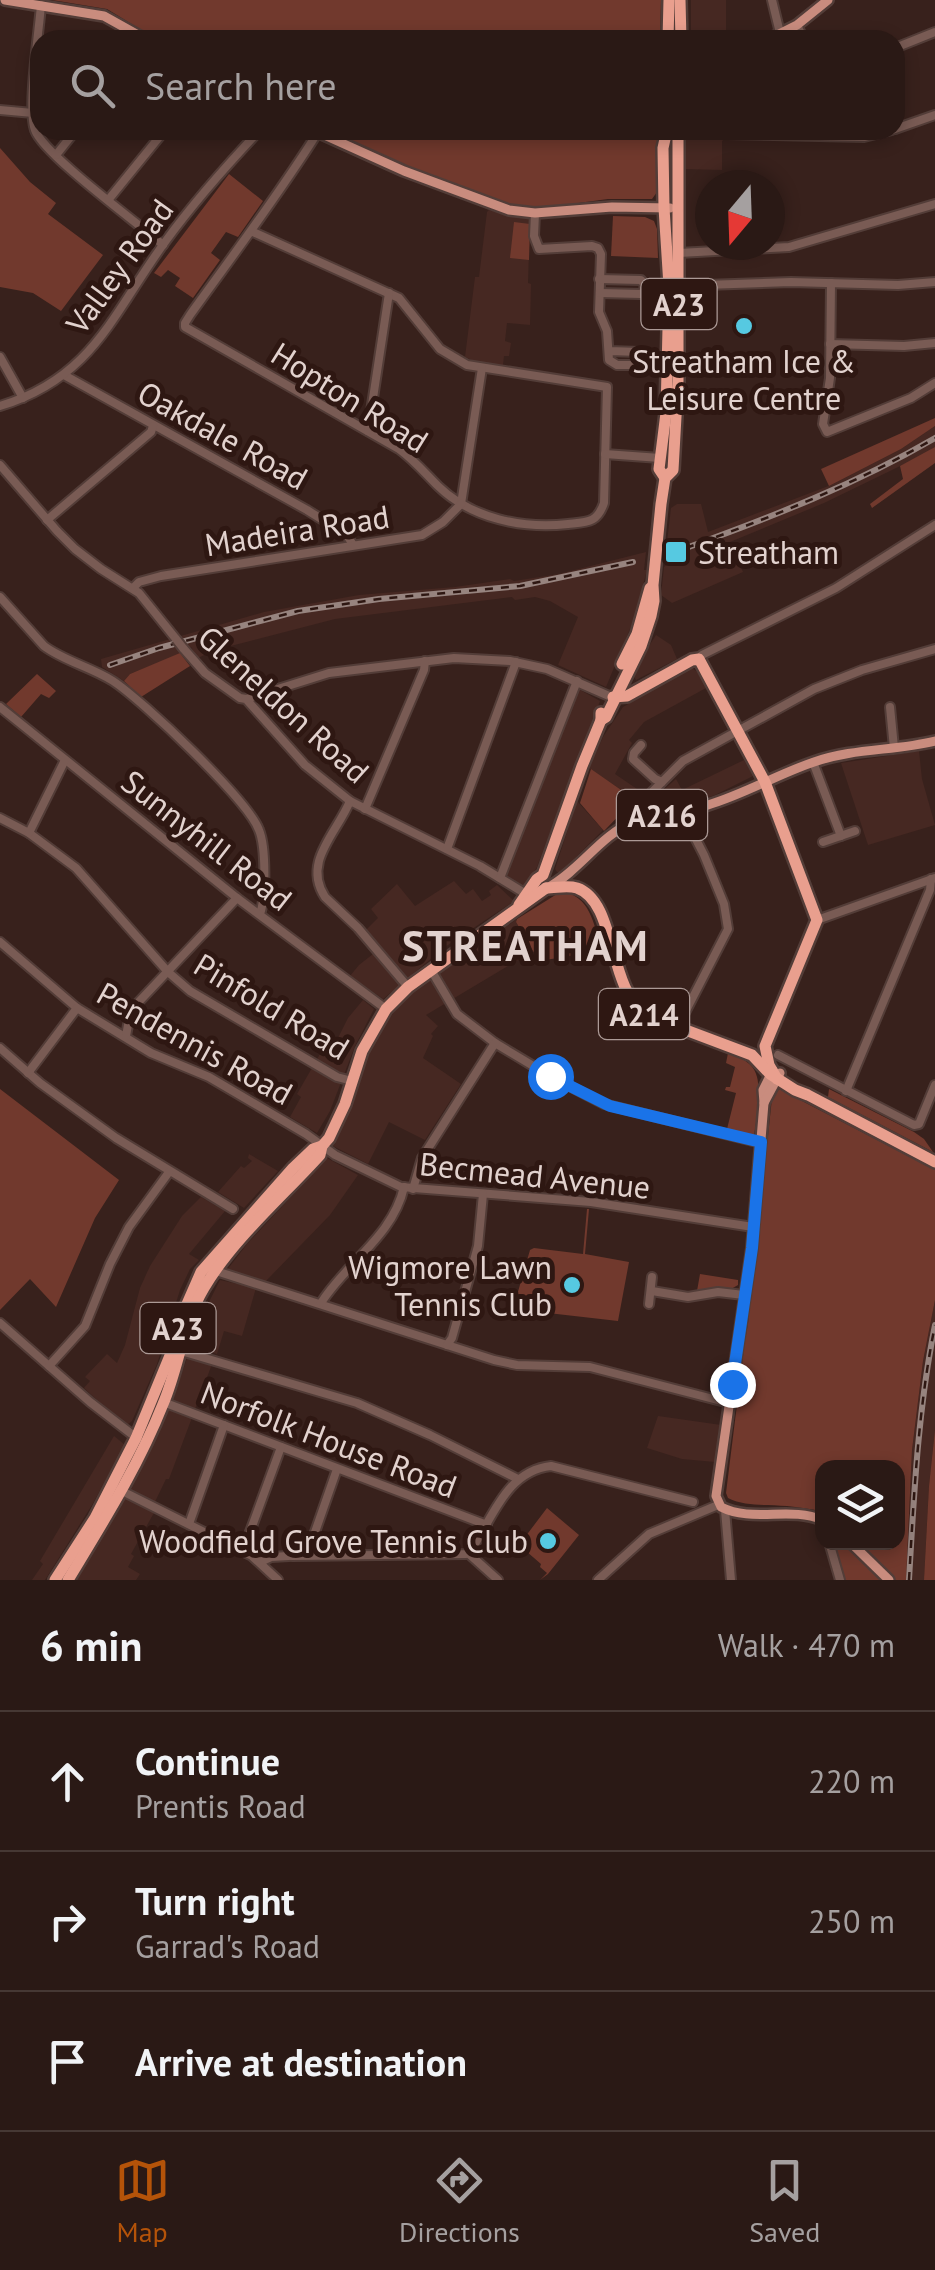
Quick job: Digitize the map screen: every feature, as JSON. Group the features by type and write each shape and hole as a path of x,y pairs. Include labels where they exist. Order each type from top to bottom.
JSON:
{"highway":[{"path":"668,30 669,0"},
{"path":"680,0 680,30"},
{"name":"A23","path":"665,478 660,458 679,253 664,148 669,140"},
{"name":"A23","path":"516,910 536,878 543,874 601,714 641,646 654,601 660,504 665,478 674,463 678,380 671,208"},
{"name":"A23","path":"612,696 653,586"},
{"path":"612,696 627,696 699,658 764,782 817,920 773,1065 752,1056"},
{"path":"626,676 627,682 638,688"},
{"path":"543,874 546,888 566,886 583,890"},
{"name":"A23","path":"68,1580 141,1442 200,1295 220,1265 320,1155 333,1131 362,1051 386,1009 430,970 546,888"},
{"name":"A214","path":"583,890 601,914 635,1008 773,1065 799,1092 821,1092 935,1162"},
{"name":"A23","path":"159,1401 180,1320 201,1272 293,1168 313,1149 322,1146"},
{"name":"A23","path":"55,1580 117,1489"}],"main road":[{"path":"5,0 104,16 129,30"},
{"path":"786,30 828,0"},
{"path":"337,140 509,210 536,213 612,207 671,208"},
{"name":"A216","path":"546,888 634,821 710,805 814,762 935,741"},
{"path":"573,871 583,890"},
{"path":"773,1065 764,1090 753,1226 716,1496 722,1507 746,1513 815,1518"},
{"path":"858,1550 889,1580"}],"street":[{"path":"772,0 779,30"},
{"path":"39,30 41,5"},
{"path":"797,25 799,30"},
{"path":"905,44 935,32"},
{"path":"0,110 30,114"},
{"path":"905,126 935,115"},
{"path":"43,140 163,245"},
{"path":"56,155 68,140"},
{"path":"109,200 156,140"},
{"name":"Valley Road","path":"0,406 53,383 97,343 163,245 206,189 253,140"},
{"name":"Hopton Road","path":"311,140 280,192 184,323 185,327 412,458 440,488 476,511 527,526 588,522 599,516 604,502 606,387 482,368"},
{"path":"679,253 790,247 935,204"},
{"path":"536,213 537,248 598,248 599,312 609,351"},
{"path":"250,231 389,293 407,306 440,349 455,360 482,368 462,504"},
{"path":"600,279 642,280 646,288 640,294 600,293"},
{"path":"674,286 935,282"},
{"path":"831,283 830,378 823,424 826,432 911,398 935,382"},
{"path":"368,431 389,293"},
{"path":"830,344 935,343"},
{"path":"0,357 23,398"},
{"name":"Oakdale Road","path":"64,375 307,510 348,536 352,545"},
{"path":"47,520 153,426"},
{"path":"605,454 660,458"},
{"name":"Gleneldon Road","path":"0,465 75,549 134,588 205,673 246,699 305,765 350,801 526,894"},
{"name":"Madeira Road","path":"134,588 139,582 160,576 422,535 462,504"},
{"path":"699,658 836,588 935,525"},
{"path":"0,597 44,646 108,678 130,695 246,809 258,826 262,841 264,894 260,914"},
{"path":"646,799 683,762 814,689 935,648"},
{"path":"246,699 329,673 454,658 516,662 559,673 612,696"},
{"path":"366,809 426,661"},
{"path":"447,849 516,662"},
{"path":"500,878 578,681"},
{"name":"Sunnyhill Road","path":"0,707 237,898 386,1009"},
{"path":"890,707 894,748"},
{"path":"640,745 634,759 662,782"},
{"path":"29,833 64,760"},
{"path":"814,762 841,836"},
{"path":"350,801 319,856 318,887 408,987"},
{"path":"677,1028 728,929 724,904 682,812"},
{"name":"Pinfold Road","path":"0,818 29,833 76,868 168,972 190,991 337,1077 352,1081"},
{"path":"823,842 855,830"},
{"path":"817,920 933,879"},
{"path":"846,1091 933,879"},
{"path":"126,1036 133,1008 237,898"},
{"name":"Pendennis Road","path":"0,942 77,1008 151,1052 209,1077 322,1146"},
{"path":"430,970 457,1014 495,1043 550,1076 610,1106 761,1142"},
{"path":"28,1072 77,1008"},
{"path":"321,1303 384,1230 433,1139 495,1043"},
{"path":"0,1048 116,1138 233,1209"},
{"path":"773,1065 821,1092 846,1091 911,1125 918,1124 935,1084"},
{"name":"Becmead Avenue","path":"322,1146 408,1188 590,1202 753,1226"},
{"path":"49,1366 84,1326 129,1227 168,1172"},
{"path":"449,1342 478,1246 483,1194"},
{"path":"220,1265 321,1303 449,1342 485,1358 517,1364 590,1367 729,1403"},
{"path":"649,1304 652,1276"},
{"path":"652,1291 688,1297 718,1292 744,1295"},
{"path":"0,1323 141,1442"},
{"path":"181,1350 358,1404 518,1479"},
{"name":"Norfolk House Road","path":"159,1401 487,1526"},
{"path":"189,1524 224,1425"},
{"path":"244,1551 280,1447"},
{"path":"260,1562 271,1557 307,1555 468,1553 518,1479 533,1469 550,1466 693,1502"},
{"path":"307,1555 337,1469"},
{"path":"117,1489 244,1551 278,1580"},
{"path":"598,1580 649,1534 722,1507 732,1580"},
{"path":"831,1550 840,1580"},
{"path":"468,1553 498,1580"}],"shaded area":[{"path":"52,0 661,0 660,30 142,30 107,9"},
{"path":"691,0 726,0 726,30 691,30"},
{"path":"348,140 659,140 660,188 652,199 522,206 496,201 408,168"},
{"path":"685,140 723,140 722,170 684,169"},
{"path":"0,148 30,182 56,203 48,214 103,255 61,311 33,293 0,287"},
{"path":"229,174 263,201 238,237 226,232 211,253 220,260 193,298 175,286 180,278 168,270 161,277 154,273"},
{"path":"489,210 530,219 530,325 507,323 505,341 511,343 503,365 465,357 475,277 479,277"},
{"path":"613,216 654,221 658,258 611,256"},
{"path":"514,222 530,224 529,260 510,258"},
{"path":"935,418 935,426 901,449 829,486 821,469"},
{"path":"935,426 935,447 925,454 824,503 730,542 743,572 672,603 661,595 664,567 670,562 667,542 671,508 677,504 701,504 708,532 831,485 901,449"},
{"path":"935,447 935,463 872,508 870,504 903,479 900,466"},
{"path":"646,552 647,570 634,619 606,687 558,665 578,617 535,597 335,619 215,650 198,658 191,647 130,674 124,681 102,667 101,659 264,612 359,595 559,574"},
{"path":"656,635 671,645 677,659 636,680 632,673"},
{"path":"180,653 190,666 141,697 124,681 130,674"},
{"path":"692,668 706,688 644,722 629,740 632,743 615,774 637,789 635,793 624,792 589,768 623,707"},
{"path":"37,674 56,691 49,698 41,694 21,717 6,704"},
{"path":"575,687 600,701 537,867 523,887 503,873"},
{"path":"919,751 935,825 868,845 841,763"},
{"path":"744,760 753,776 685,805 652,806 676,779 682,790"},
{"path":"591,769 624,792 635,793 633,801 604,831 580,803"},
{"path":"577,801 603,830 557,872 555,869"},
{"path":"454,881 466,894 473,889 482,901 497,885 514,901 445,947 383,999 350,976 373,954 360,936 378,918 371,909 397,884 415,906"},
{"path":"566,892 587,908 601,951 539,961 517,919"},
{"path":"517,919 533,951 426,1015 438,1026 423,1058 461,1084 425,1140 389,1122 368,1164 331,1145 343,1124 364,1062 395,1011 412,991"},
{"path":"363,1000 374,1009 317,1133 290,1117 301,1097 297,1094 320,1054 335,1044"},
{"path":"728,1053 755,1070 758,1103 754,1135 727,1129 736,1093 725,1090 730,1087 735,1067 726,1063"},
{"path":"0,1089 119,1180 95,1218 56,1307 30,1279 0,1310"},
{"path":"779,1089 935,1170 935,1300 912,1450 906,1580 844,1580 834,1550 905,1550 905,1460 815,1460 815,1510 742,1503 728,1498 726,1493 744,1348 732,1413 748,1323 772,1098"},
{"path":"829,1089 914,1132 933,1152 828,1097"},
{"path":"249,1154 278,1171 244,1208 218,1192 241,1166 244,1168 252,1161"},
{"path":"327,1158 358,1175 330,1215 265,1282 227,1270 247,1244"},
{"path":"201,1197 225,1211 189,1254 199,1260 180,1290 157,1364 127,1425 84,1388 90,1381 85,1377 107,1354 117,1363 150,1266 182,1216"},
{"name":"Wigmore Lawn Tennis Club","path":"587,1209 585,1254 629,1262 618,1321 513,1309 530,1250 583,1254"},
{"path":"700,1274 738,1280 738,1285 697,1291"},
{"path":"220,1280 256,1288 242,1336 224,1331 217,1354 194,1347 205,1310"},
{"path":"935,1300 935,1430 924,1580 906,1580 912,1450"},
{"path":"187,1358 212,1364 169,1479 131,1554 134,1556 128,1567 140,1574 136,1580 74,1580 134,1482 175,1394"},
{"path":"658,1416 721,1425 715,1462 682,1459 647,1448"},
{"path":"935,1430 935,1580 924,1580 929,1486"},
{"path":"114,1436 125,1445 92,1505 45,1580 32,1580 43,1564 40,1561"},
{"name":"Woodfield Grove Tennis Club","path":"547,1508 579,1535 548,1574 540,1580 547,1573 519,1545"}],"railway":[{"path":"686,548 813,499 935,438"},
{"path":"110,665 298,611 520,586 633,562"},
{"path":"909,1580 921,1420 935,1325"}],"place":[{"name":"Streatham Ice & Leisure Centre","path":"744,326"},
{"name":"Streatham","path":"676,552"},
{"name":"Wigmore Lawn Tennis Club","path":"572,1285"},
{"name":"Woodfield Grove Tennis Club","path":"548,1541"}],"district":[{"name":"STREATHAM","path":"526,945"}],"route":[{"path":"550,1076 610,1106 761,1142 752,1248 732,1384"}]}
